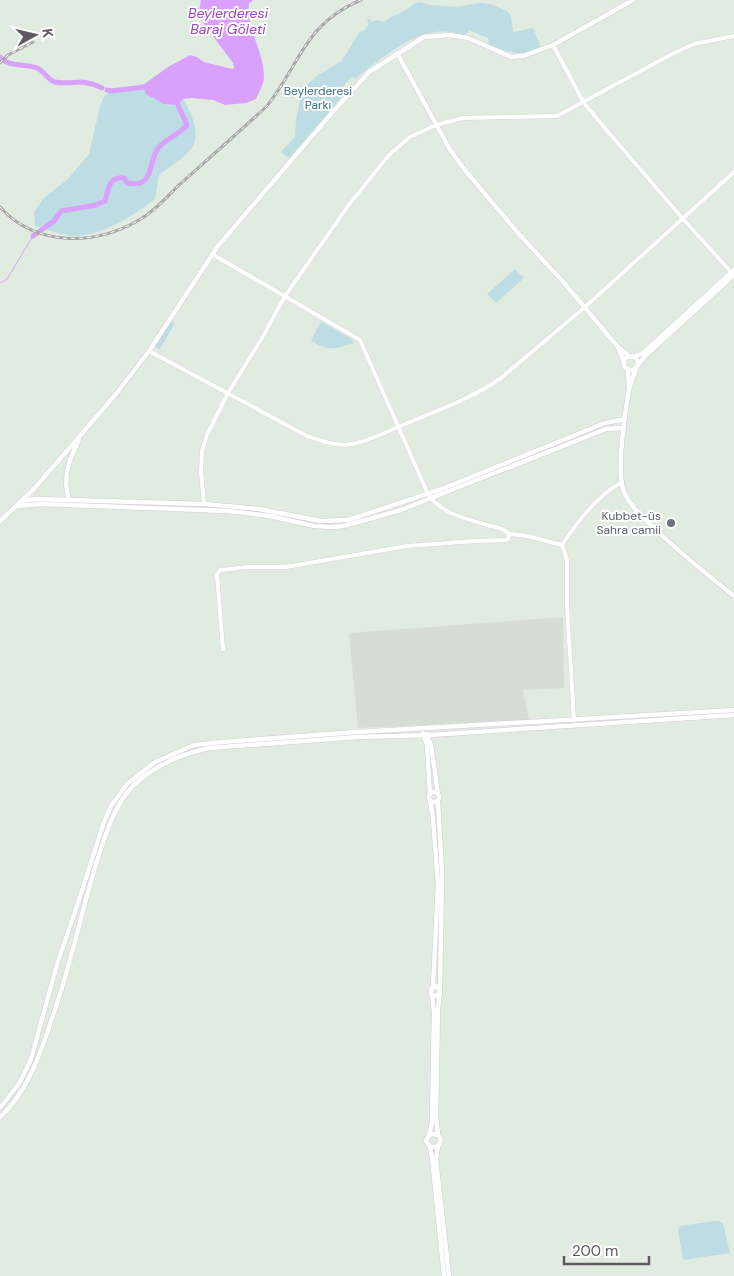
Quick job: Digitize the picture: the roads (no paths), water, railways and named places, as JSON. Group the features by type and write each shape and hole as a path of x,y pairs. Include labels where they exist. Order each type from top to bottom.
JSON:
{"main road":[{"path":"0,521 22,501 83,432 149,351 212,254 330,114 369,72 424,37 450,35 468,38 511,57 523,56 553,45 633,0"},
{"path":"397,53 449,148 468,174 618,347 638,360 629,389"},
{"path":"625,363 626,359 648,348 733,273"},
{"path":"628,369 632,370 637,367 645,356 733,273"},
{"path":"618,347 628,369 629,389 624,428 622,482 629,502 680,553 734,596"},
{"path":"16,506 43,504 228,511 270,516 314,526 331,527 366,520 400,510 429,496 605,423 625,419"},
{"path":"22,501 35,499 204,504 259,509 307,519 348,520 429,496 606,429 624,428"},
{"path":"69,500 67,471 70,458 83,432"},
{"path":"0,1108 20,1082 31,1059 56,968 111,806 127,784 155,762 194,746 222,742 734,710"},
{"path":"0,1117 15,1101 31,1074 66,974 85,900 106,833 114,814 134,785 156,767 193,751 209,748 358,737 618,724 734,715"},
{"path":"424,728 438,885 433,987 430,991 434,1012 432,1123 426,1141 430,1147 444,1276"},
{"path":"425,735 431,745 439,796 442,873 436,1107 438,1135 441,1142 438,1146 436,1160 449,1276"},
{"path":"430,794 433,792 438,794"},
{"path":"430,800 433,802 438,801"},
{"path":"56,968 66,974"},
{"path":"53,980 62,986"},
{"path":"433,987 438,986 440,991"},
{"path":"432,995 437,996 440,991"},
{"path":"429,1135 438,1135"},
{"path":"430,1147 438,1146"}],"street":[{"path":"204,504 201,472 202,451 206,435 228,393 285,296 348,206 387,158 410,137 436,125 463,118 557,116 674,53 694,44 734,36"},
{"path":"553,45 584,102 683,219 733,273"},
{"path":"149,351 307,436 324,442 351,445 446,407 490,386 585,307 734,172"},
{"path":"212,254 360,340 429,496 441,508 477,522 505,530 509,534 528,536 562,545"},
{"path":"562,545 599,498 622,482"},
{"path":"223,649 217,575 220,570 248,567 286,567 416,545 506,540 509,534"},
{"path":"562,545 567,560 567,606 574,720"}],"water":[{"name":"Beylerderesi Baraj Göleti","path":"201,0 254,0 249,3 250,22 261,58 264,77 256,99 246,103 225,105 213,100 192,98 183,99 178,105 164,104 146,94 144,87 146,83 168,67 190,55 204,62 234,68 233,63 198,16"}],"waterway":[{"path":"0,57 8,63 37,68 55,82 83,82 102,88"},
{"path":"107,90 144,87"},
{"path":"33,236 54,221 61,211 96,205 105,201 108,188 115,179 124,178 127,183 136,184 143,182 147,178 155,153 159,147 187,125 178,105"},
{"path":"0,283 7,279 33,236"}],"railway":[{"path":"0,207 15,220 31,230 48,236 66,238 104,235 122,229 145,217 267,106 305,46 327,20 342,9 361,0"},
{"path":"0,63 8,55 33,42"}],"place":[{"name":"Kubbet-üs Sahra camii","path":"671,523"}],"park label":[{"name":"Beylerderesi Parkı","path":"318,98"}]}
